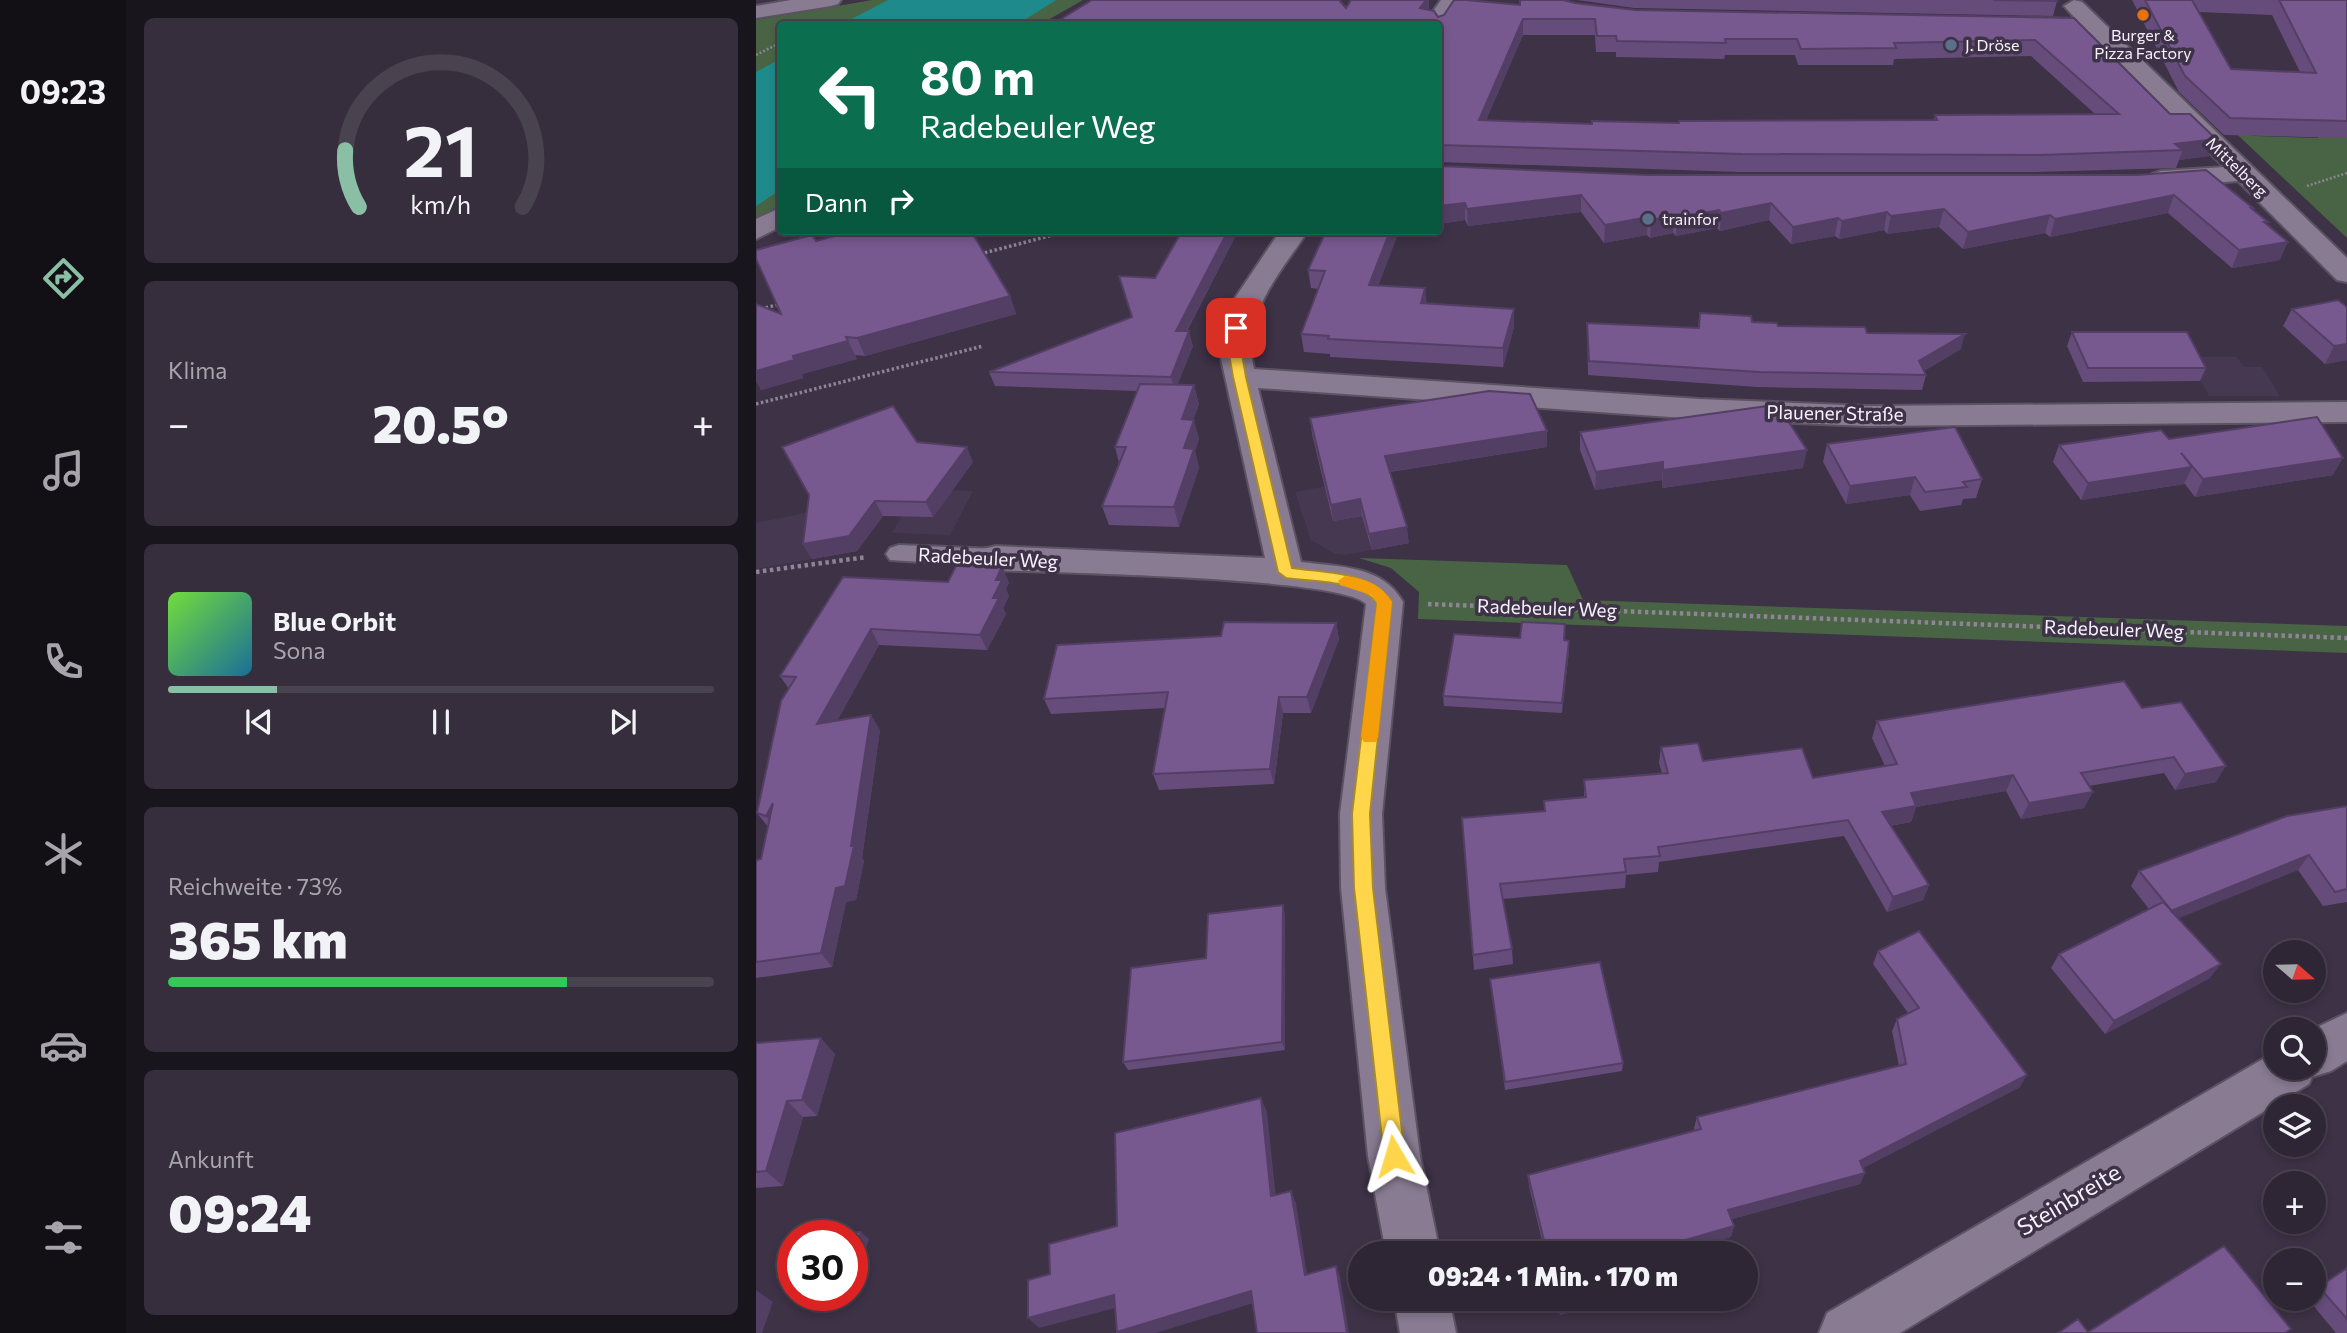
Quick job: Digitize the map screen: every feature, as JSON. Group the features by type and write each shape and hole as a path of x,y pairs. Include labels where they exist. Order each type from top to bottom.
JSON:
{"street":[{"path":"756,12 831,0"},
{"path":"1437,21 1452,0"},
{"name":"Mittelberg","path":"2068,0 2242,173 2342,265"},
{"path":"2012,24 2094,26"},
{"path":"2131,182 2242,173"},
{"path":"756,231 777,218"},
{"path":"1286,572 1235,354 1236,328 1250,298 1291,235"},
{"name":"Plauener Straße","path":"1239,377 1699,409 1868,416 2347,412"},
{"name":"Radebeuler Weg","path":"996,558 1286,572 1359,583 1376,591 1385,602"},
{"path":"1385,602 1361,814 1363,888 1394,1156 1411,1241"},
{"path":"2326,1048 2347,1035"},
{"name":"Steinbreite","path":"1847,1333 2272,1080"},
{"path":"1424,1311 1428,1333"}],"lane":[{"name":"Radebeuler Weg","path":"899,554 996,558"}],"path":[{"path":"756,55 777,44"},
{"path":"978,254 1053,235"},
{"path":"756,310 782,303"},
{"path":"756,404 983,346"},
{"name":"Radebeuler Weg","path":"756,572 812,562 899,554"},
{"name":"Radebeuler Weg","path":"1385,602 2347,638"}],"shaded area":[{"path":"872,0 1083,0 1046,21 777,21 777,207 756,220 756,20"},
{"path":"888,0 1056,0 1023,21 848,21"},
{"path":"777,61 777,192 756,206 756,72"},
{"path":"2347,98 2347,238 2225,123 2253,136 2318,138"},
{"path":"2187,357 2237,357 2244,367 2262,367 2280,396 2209,396"},
{"path":"1364,479 1398,509 1409,543 1346,555 1335,554 1311,540 1295,492"},
{"path":"917,489 973,491 950,535 892,533"},
{"path":"839,506 857,551 756,569 756,523"},
{"path":"1359,558 1567,565 1583,600 2347,626 2347,653 1418,619 1419,592 1391,568"}],"building":[{"path":"1092,0 1339,0 1346,8 1351,0 1426,0 1420,8 1434,11 1438,17 1444,15 1454,0 1520,5 1520,0 1563,0 1635,10 2074,18 2170,114 2190,114 2216,139 2175,144 2183,150 2040,155 1742,154 1442,145 1442,21 1058,21","holes":["1523,19 1595,19 1597,36 1616,36 1617,41 1726,43 1725,39 1797,39 1801,49 1896,48 1894,43 2035,40 2119,114 1935,115 1937,120 1679,123 1592,121 1592,124 1479,120"]},
{"path":"1993,0 2056,0 2057,1"},
{"path":"2145,0 2192,0 2231,69 2316,73 2279,0 2347,0 2347,121 2230,118 2185,76"},
{"path":"1442,166 1647,175 2137,175 2206,170 2253,208 2268,222 2264,222 2288,242 2239,250 2174,195 2055,219 2050,215 1968,232 1944,209 1891,216 1887,212 1793,227 1771,203 1721,213 1719,210 1651,220 1648,217 1605,225 1581,195 1467,209 1465,203 1442,206"},
{"path":"812,235 816,241 838,235 973,235 1010,296 857,338 846,337 848,341 793,356 794,360 756,371 756,304 781,314 756,259 756,250"},
{"path":"1180,235 1226,235 1176,331 1189,331 1171,377 989,372 1132,317 1119,276 1155,278"},
{"path":"1324,235 1388,235 1369,285 1425,288 1421,303 1514,309 1503,348 1328,339 1329,336 1301,334 1325,271 1308,270"},
{"path":"2338,300 2347,307 2347,344 2334,346 2292,309"},
{"path":"1700,313 1751,316 1752,322 1777,323 1778,326 1865,327 1867,333 1965,334 1919,361 1926,375 1759,372 1589,361 1587,323 1699,328"},
{"path":"2072,332 2187,332 2206,368 2088,368"},
{"path":"1140,384 1194,385 1182,419 1194,420 1184,448 1194,449 1174,507 1102,506 1126,447 1115,447"},
{"path":"1489,391 1530,394 1547,431 1385,456 1407,527 1369,534 1360,499 1331,505 1310,418"},
{"path":"893,406 917,442 967,447 926,502 875,501 849,536 803,544 809,495 782,447"},
{"path":"1767,406 1779,407 1807,450 1663,470 1663,462 1596,472 1580,432"},
{"path":"2317,417 2343,458 2203,479 2181,453 2192,467 2088,483 2059,445 2161,430 2169,439"},
{"path":"1955,427 1982,479 1963,482 1967,487 1925,492 1915,477 1850,486 1827,444"},
{"path":"957,564 1002,566 996,580 1002,580 993,598 999,598 980,635 871,629 817,724 871,715 851,846 854,846 845,886 836,888 821,953 756,962 756,862 761,859 773,803 766,816 757,813 781,701 796,677 780,676 843,577 948,582"},
{"path":"1224,622 1336,623 1307,697 1279,697 1270,769 1153,774 1168,692 1044,699 1057,645 1221,636"},
{"path":"1522,622 1565,624 1564,640 1569,641 1562,703 1443,696 1454,634 1520,638"},
{"path":"2124,681 2142,708 2181,702 2226,766 2185,774 2174,757 2081,773 2093,792 2029,803 2013,775 1911,793 1916,806 1882,812 1929,885 1893,897 1848,820 1658,847 1660,856 1624,859 1626,872 1500,884 1512,949 1473,955 1462,818 1545,811 1544,801 1586,797 1584,780 1668,773 1661,747 1698,743 1703,761 1802,748 1813,778 1897,764 1877,721"},
{"path":"2347,806 2347,889 2335,892 2309,855 2171,911 2221,964 2114,1021 2059,954 2163,902 2171,910 2139,871 2287,816"},
{"path":"1283,905 1282,1042 1123,1062 1131,968 1206,958 1208,914"},
{"path":"1919,931 2027,1075 1860,1161 1865,1173 1728,1210 1734,1226 1682,1241 1544,1241 1528,1175 1701,1129 1697,1117 1906,1064 1897,1019 1919,1008 1878,951"},
{"path":"1600,962 1623,1063 1505,1082 1490,979"},
{"path":"821,1038 802,1100 787,1101 766,1171 756,1172 756,1043"},
{"path":"1261,1098 1271,1196 1291,1191 1305,1275 1336,1266 1347,1333 1257,1333 1251,1291 1117,1332 1114,1295 1028,1318 1028,1280 1050,1274 1049,1244 1117,1226 1115,1133"},
{"path":"2224,1246 2263,1294 2263,1311 2276,1311 2291,1329 2285,1333 2058,1333 2078,1319 2088,1332"},
{"path":"2347,1268 2347,1319 2326,1295 2326,1282"}],"slow traffic":[{"path":"1345,581 1359,583 1376,591 1385,602 1370,737"}],"place":[{"name":"Burger & Pizza Factory","path":"2143,15"},
{"name":"J. Dröse","path":"1951,45"},
{"name":"trainfor","path":"1648,219"}],"route":[{"path":"1236,328 1235,354 1239,377 1286,572 1359,583 1376,591 1385,602 1361,814 1363,888 1394,1156"}]}
